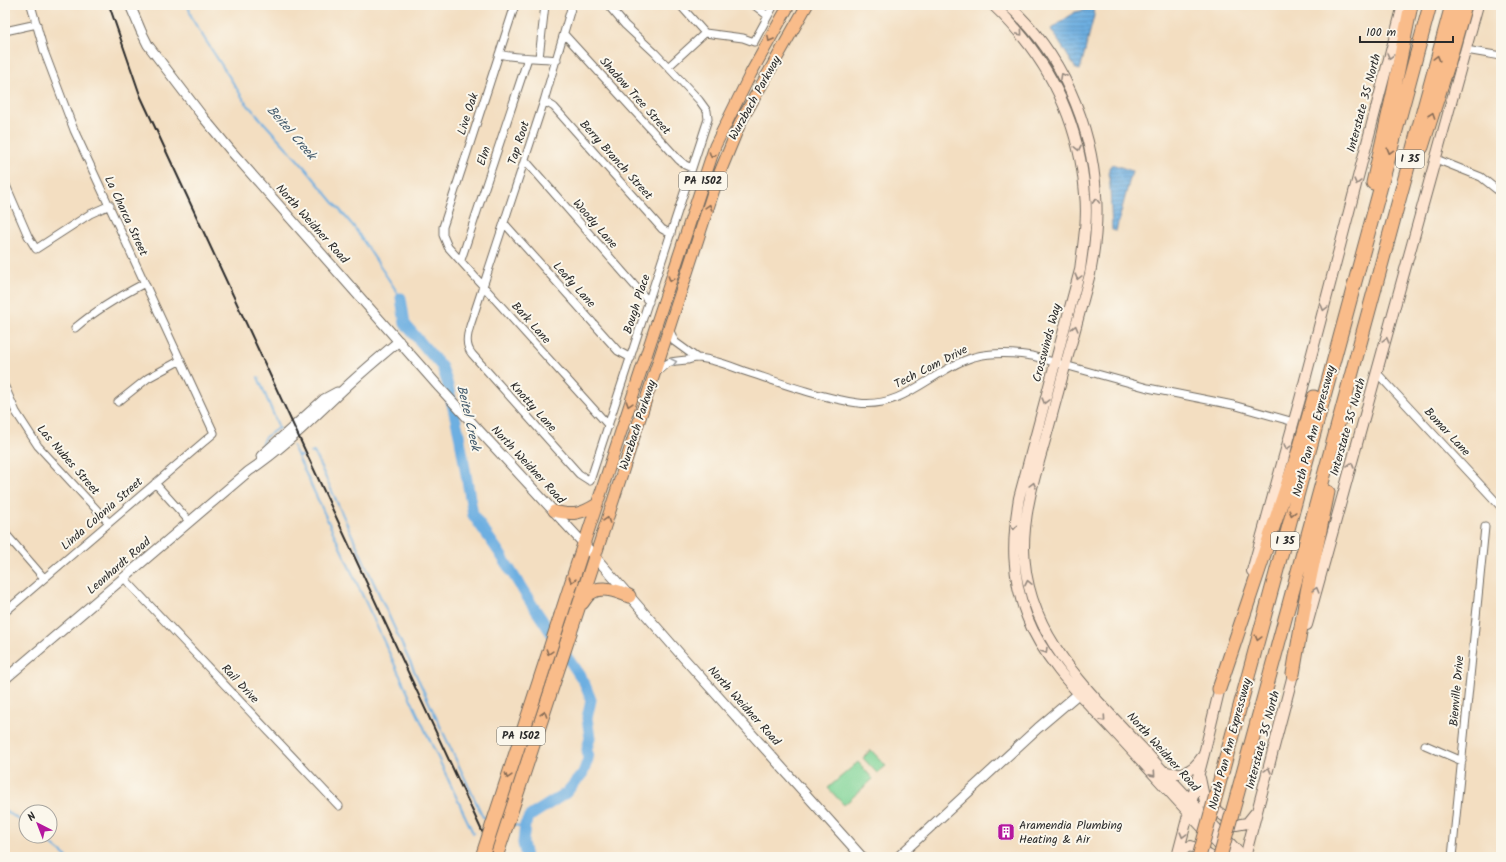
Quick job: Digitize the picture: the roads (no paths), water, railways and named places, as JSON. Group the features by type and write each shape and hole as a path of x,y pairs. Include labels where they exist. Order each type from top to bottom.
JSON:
{"highway":[{"name":"Wurzbach Parkway","path":"482,857 715,146 751,73 789,5"},
{"name":"Wurzbach Parkway","path":"496,857 718,177 731,143 748,108 807,5"},
{"path":"1354,284 1351,265 1374,177 1411,5"},
{"name":"North Pan Am Expressway","path":"1199,857 1430,5"},
{"name":"North Pan Am Expressway","path":"1220,857 1452,5"},
{"path":"1293,674 1319,533 1349,415 1367,318 1401,222 1465,5"},
{"path":"1219,689 1300,447 1328,349 1346,313"},
{"path":"554,511 564,514 576,514 584,512 597,504"},
{"path":"579,606 590,593 602,589 616,591 629,596"}],"main road":[{"name":"Crosswinds Way","path":"1008,5 1038,38 1058,67 1069,87 1080,117 1092,160 1096,195 1094,253 1090,274 1029,500 1020,566"},
{"name":"Interstate 35 North","path":"1177,856 1199,774 1219,689 1294,422 1403,5"},
{"name":"Interstate 35 North","path":"1244,857 1293,674 1478,5"},
{"name":"Crosswinds Way","path":"999,7 1039,58 1058,91 1073,127 1086,195 1080,270 1019,498 1014,528 1020,566 1032,600 1046,632 1083,690"},
{"name":"North Weidner Road","path":"1083,690 1162,770 1244,857"},
{"name":"North Weidner Road","path":"1083,690 1189,813 1230,857"},
{"path":"1162,770 1173,774 1186,772 1194,768 1204,754"},
{"path":"1199,774 1205,802 1236,825 1247,823 1258,808"},
{"path":"1177,856 1187,847 1191,846 1212,857"}],"street":[{"name":"La Charca Street","path":"31,5 51,73 74,130 110,205 214,433"},
{"name":"North Weidner Road","path":"130,5 148,45 203,116 290,219 439,387 584,544 862,857"},
{"name":"Live Oak","path":"442,231 516,5"},
{"path":"539,58 545,5"},
{"name":"Tap Root","path":"467,341 470,326 557,60 572,5"},
{"name":"Bough Place","path":"590,481 708,119 707,111 699,100 625,25 608,5"},
{"path":"680,5 705,33 743,38 754,42 774,5"},
{"path":"754,5 768,16"},
{"path":"5,31 36,24"},
{"path":"668,67 705,33"},
{"name":"Shadow Tree Street","path":"564,34 678,160 685,166 692,168"},
{"path":"1466,50 1501,56"},
{"path":"499,54 519,58 557,60"},
{"name":"Elm","path":"461,260 528,58"},
{"name":"Berry Branch Street","path":"544,101 554,107 662,229 671,234"},
{"path":"1436,159 1481,177 1501,193"},
{"name":"Woody Lane","path":"525,160 649,302"},
{"path":"5,183 28,236 36,249 90,214 110,205"},
{"name":"Leafy Lane","path":"504,223 618,351 631,358"},
{"name":"Bark Lane","path":"442,231 448,247 608,426"},
{"path":"75,328 89,316 111,301 145,282"},
{"name":"Tech Com Drive","path":"669,329 675,342 697,358"},
{"name":"Leonhardt Road","path":"5,680 189,521 249,471 265,460 399,341"},
{"name":"Knotty Lane","path":"467,341 468,349 472,354 579,474 590,481"},
{"name":"Tech Com Drive","path":"654,374 672,360 697,358 718,362 835,400 862,403 899,397 911,392 943,371 974,357 987,354 1016,354 1032,356 1148,388 1233,405 1294,422"},
{"path":"118,402 148,378 181,360"},
{"name":"Bomar Lane","path":"1377,373 1501,507"},
{"name":"Las Nubes Street","path":"5,387 16,412 38,446 109,523"},
{"name":"Linda Colonia Street","path":"5,612 214,433"},
{"path":"155,483 189,521"},
{"name":"Bienville Drive","path":"1452,857 1485,527"},
{"path":"5,533 44,578"},
{"name":"Rail Drive","path":"124,578 339,806"},
{"path":"898,857 1038,728 1083,690"},
{"path":"1425,746 1462,761"}],"water":[{"path":"1093,8 1094,16 1080,70 1076,69 1051,29 1075,12"},
{"path":"1112,164 1132,171 1116,231 1112,230 1109,168"}],"waterway":[{"name":"Beitel Creek","path":"188,5 192,19 246,103 305,168 354,227 401,298"},
{"name":"Beitel Creek","path":"401,298 405,324 442,367 447,382 459,434 473,515 584,682 591,700 587,718 590,738 587,749 588,759 583,773 566,793 530,816 525,825 523,843 526,857"},
{"path":"258,377 279,429"},
{"path":"261,446 264,438 278,428"},
{"path":"293,446 473,833"},
{"path":"311,453 314,452 483,817 490,819"},
{"path":"298,456 303,456"},
{"path":"5,810 18,819"},
{"path":"512,824 525,828"},
{"path":"51,844 67,857"}],"railway":[{"path":"109,5 140,95 494,857"}],"place":[{"name":"Aramendia Plumbing Heating & Air","path":"1006,832"}]}
